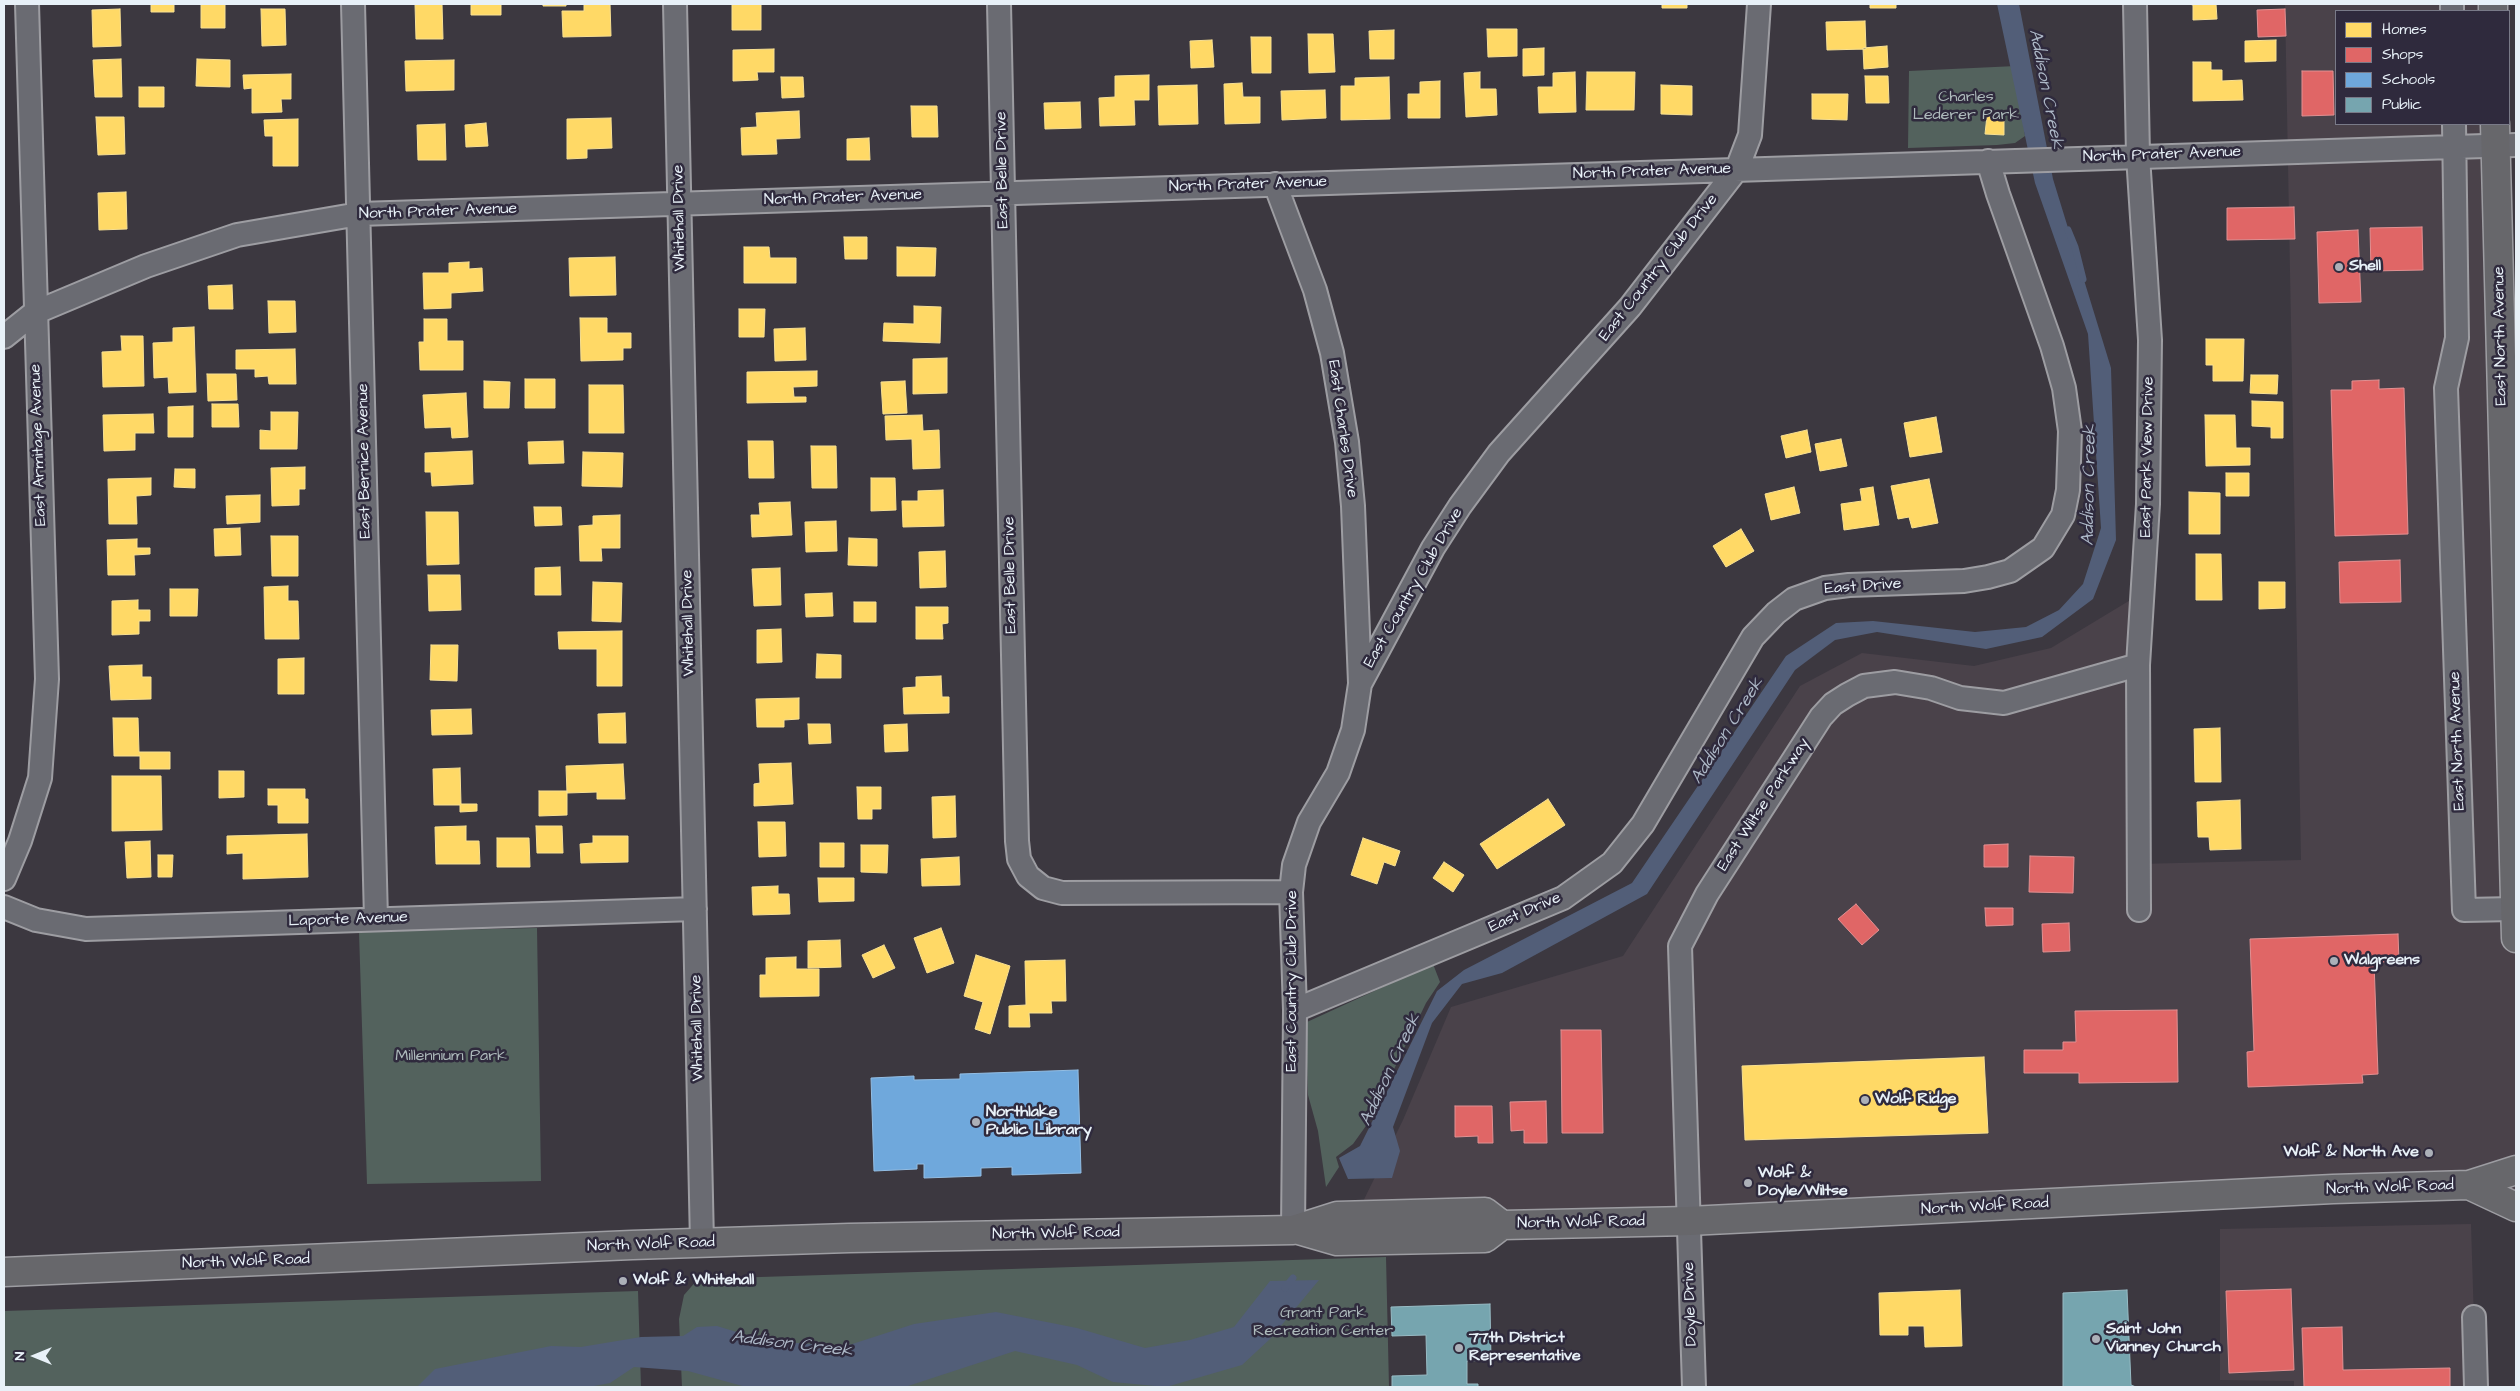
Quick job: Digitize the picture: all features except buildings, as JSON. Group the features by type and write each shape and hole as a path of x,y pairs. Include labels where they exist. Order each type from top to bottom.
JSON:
{"main road":[{"name":"East North Avenue","path":"2502,138 2516,938"},
{"name":"North Wolf Road","path":"4,1272 702,1243 1296,1230 1337,1216 1370,1215 1485,1212 1502,1225 1689,1221 2333,1189 2469,1185 2516,1170"},
{"name":"North Wolf Road","path":"2469,1185 2516,1208"}],"street":[{"name":"East Armitage Avenue","path":"4,879 20,841 40,778 47,679 34,312 27,4"},
{"name":"East Bernice Avenue","path":"354,4 376,919"},
{"name":"Whitehall Drive","path":"675,4 702,1243"},
{"name":"East Belle Drive","path":"999,4 1019,860 1028,876 1043,888 1062,893 1291,892"},
{"name":"East Country Club Drive","path":"1296,1230 1295,1010 1291,892 1294,865 1309,822 1338,773 1353,730 1360,684 1433,548 1498,453 1630,307 1737,169 1750,135 1759,4"},
{"name":"East Park View Drive","path":"2135,4 2138,156 2150,349 2148,504 2138,665 2140,910"},
{"name":"East North Avenue","path":"2454,125 2457,338 2446,388 2464,910 2515,909"},
{"name":"North Prater Avenue","path":"4,337 34,312 146,266 237,235 359,214 2455,146 2502,138"},
{"name":"East Drive","path":"1295,1010 1563,898 1612,862 1643,824 1753,637 1776,613 1794,600 1816,590 1848,585 1964,582 1988,577 2010,571 2043,548 2063,515 2068,490 2070,431 2064,388 2052,346 1988,161"},
{"name":"East Charles Drive","path":"1276,184 1315,290 1334,362 1347,442 1353,506 1360,684"},
{"name":"East Wiltse Parkway","path":"1689,1221 1680,946 1707,894 1821,717 1832,704 1847,695 1864,686 1882,682 1910,684 1960,698 2004,703 2138,665"},
{"name":"Laporte Avenue","path":"4,908 36,920 86,929 695,909"},
{"name":"Doyle Drive","path":"1689,1221 1694,1387"},
{"path":"2474,1317 2476,1387"}],"shaded area":[{"path":"2285,4 2493,4 2493,10 2335,10 2335,125 2495,125 2516,941 2516,1190 2219,1197 1350,1228 1403,1120 1451,1007 1623,956 1800,686 1862,653 1974,666 2051,648 2142,593 2139,864 2301,860"},
{"path":"2471,1224 2476,1387 2294,1387 2294,1381 2220,1380 2220,1229"}],"green space":[{"name":"Charles Lederer Park","path":"2016,66 2025,136 2015,143 1997,145 1908,148 1909,71"},
{"name":"Millennium Park","path":"537,928 541,1181 367,1184 359,932"},
{"path":"1433,964 1440,982 1426,1003 1368,1123 1353,1144 1336,1157 1339,1167 1326,1187 1318,1131 1308,1095 1307,1022"},
{"name":"Grant Park Recreation Center","path":"1386,1257 1389,1387 682,1387 679,1319 684,1295 698,1279"},
{"path":"638,1291 641,1387 4,1387 4,1311"}],"water":[{"path":"1997,4 2019,4 2053,179 2111,368 2116,540 2093,599 2042,637 1986,649 1877,632 1835,640 1795,670 1647,894 1502,973 1462,984 1432,1023 1393,1127 1400,1151 1392,1178 1348,1179 1339,1158 1360,1146 1437,991 1464,970 1632,883 1786,656 1836,623 1873,621 1975,632 2026,627 2059,610 2083,584 2101,528 2088,334 2035,183"},
{"path":"1319,1280 1270,1339 1242,1365 1166,1387 1113,1382 1077,1365 1015,1351 905,1387 746,1387 688,1371 634,1367 610,1383 589,1387 417,1387 435,1369 551,1346 581,1347 641,1337 683,1336 697,1327 717,1326 763,1340 843,1347 914,1324 996,1312 1077,1328 1145,1348 1190,1340 1234,1327 1270,1281"}],"waterway":[{"name":"Addison Creek","path":"2068,230 2075,247 2083,279"},
{"name":"Addison Creek","path":"1285,1288 1293,1278"}],"place":[{"name":"Shell","path":"2339,267"},
{"name":"Walgreens","path":"2334,961"},
{"name":"Wolf Ridge","path":"1865,1100"},
{"name":"Northlake Public Library","path":"976,1122"},
{"name":"Wolf & North Ave","path":"2429,1153"},
{"name":"Wolf & Doyle/Wiltse","path":"1748,1183"},
{"name":"Wolf & Whitehall","path":"623,1281"},
{"name":"Saint John Vianney Church","path":"2096,1339"},
{"name":"77th District Representative","path":"1459,1348"}]}
